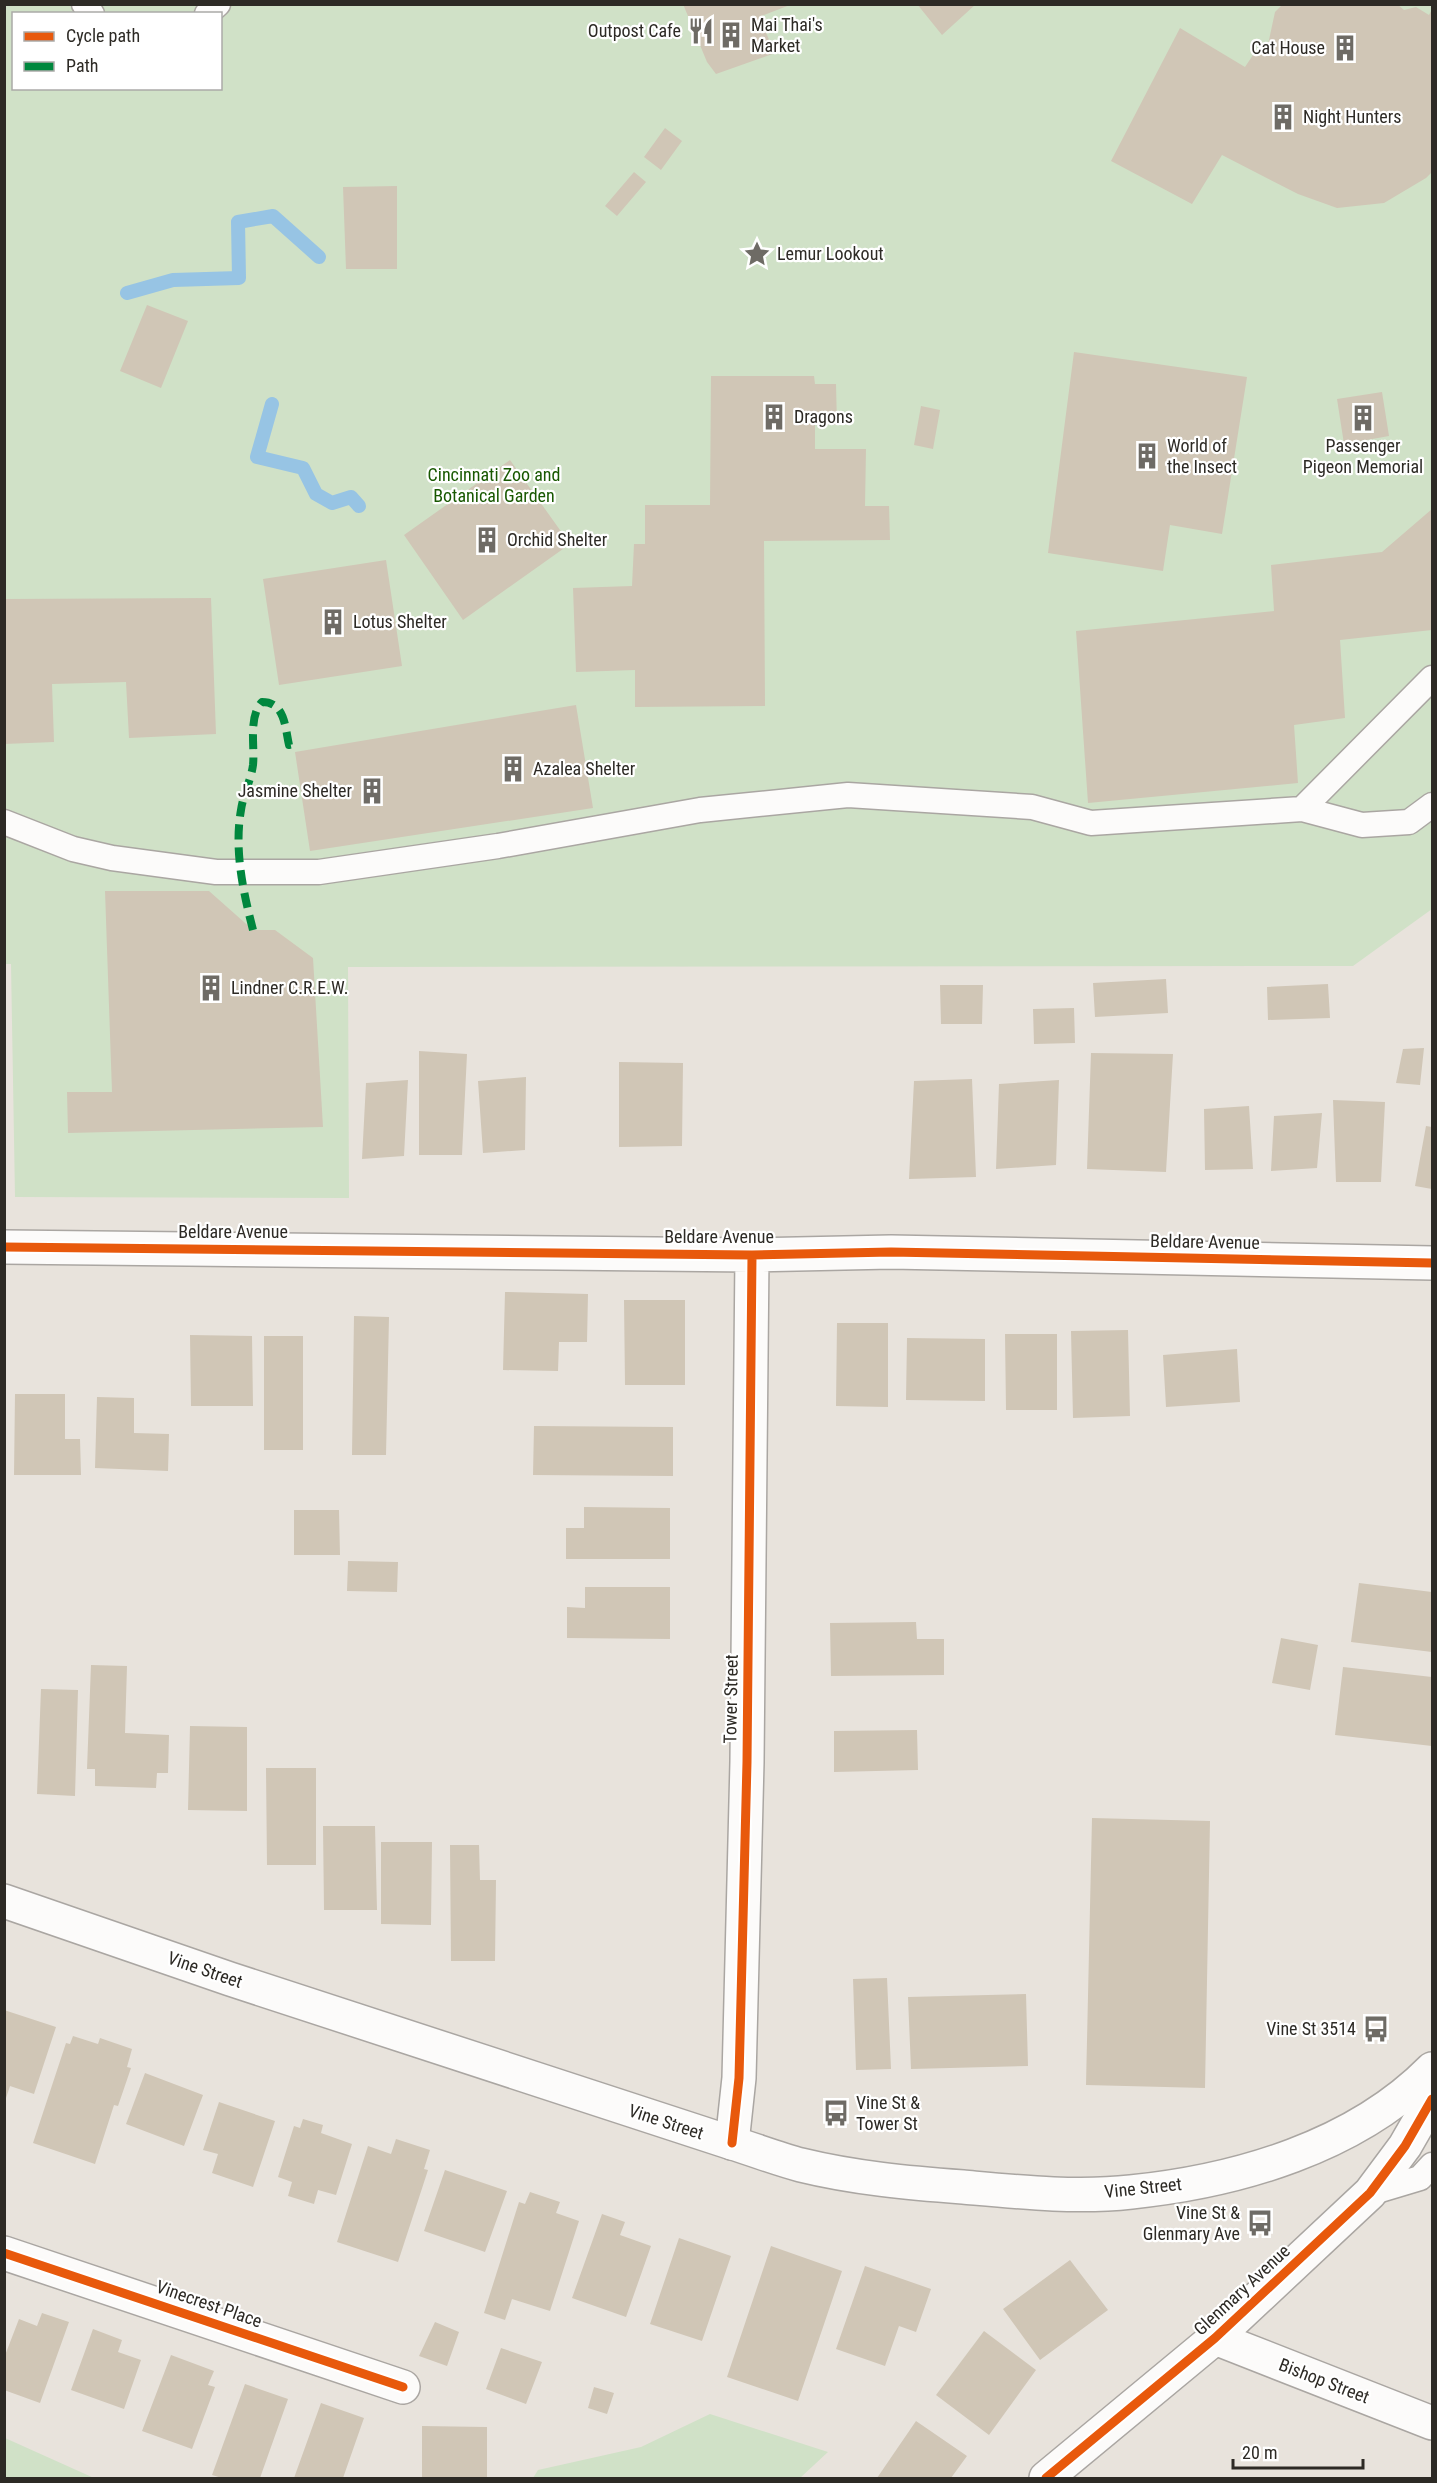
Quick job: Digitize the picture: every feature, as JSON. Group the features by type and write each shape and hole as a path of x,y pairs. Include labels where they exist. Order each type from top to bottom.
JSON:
{"street":[{"name":"Beldare Avenue","path":"4,1247 752,1255 891,1252 1432,1263"},
{"name":"Tower Street","path":"732,2143 739,2078 747,1762 752,1255"},
{"name":"Vine Street","path":"4,1901 230,1979 802,2165 905,2183 1049,2194 1130,2193 1209,2181 1305,2151 1362,2124 1414,2087 1432,2069"},
{"name":"Glenmary Avenue","path":"1046,2478 1215,2338 1370,2193 1405,2145 1432,2099"},
{"name":"Vinecrest Place","path":"4,2253 403,2387"},
{"name":"Bishop Street","path":"1215,2338 1432,2423"}],"lane":[{"path":"1302,809 1432,678"},
{"path":"4,822 73,849 112,858 216,872 319,872 498,846 700,810 848,795 1032,807 1091,823 1302,809 1362,825 1409,822 1432,805"},
{"path":"1370,2193 1420,2178 1432,2165"}],"green space":[{"name":"Cincinnati Zoo and Botanical Garden","path":"4,5 1432,5 1432,909 1353,966 348,967 349,1198 15,1197 11,964 4,964"},
{"path":"710,2414 828,2452 800,2478 533,2478 538,2470 641,2447"},
{"path":"5,2438 94,2478 5,2478"}],"building":[{"name":"Mai Thai's Market","path":"683,4 790,5 759,17 775,53 716,74 707,62"},
{"path":"917,4 976,4 942,35"},
{"name":"Night Hunters","path":"1283,4 1397,4 1404,10 1416,7 1429,15 1432,9 1432,172 1426,178 1384,203 1337,208 1298,194 1222,155 1192,204 1111,161 1180,28 1245,67 1255,52 1267,49 1275,12"},
{"path":"665,128 682,141 661,170 644,157"},
{"path":"634,172 646,182 617,216 605,206"},
{"path":"397,186 397,269 346,269 343,187"},
{"path":"147,305 188,321 161,388 120,371"},
{"name":"World of the Insect","path":"1074,352 1247,377 1222,534 1170,525 1163,571 1048,553"},
{"path":"711,376 814,376 815,384 836,384 837,425 815,424 815,449 866,449 865,506 889,506 890,540 764,541 765,706 635,707 635,670 576,672 573,588 632,586 634,544 645,544 645,505 710,505"},
{"name":"Passenger Pigeon Memorial","path":"1382,392 1389,436 1344,444 1337,399"},
{"path":"921,406 940,410 933,449 914,445"},
{"name":"Orchid Shelter","path":"510,460 570,544 463,620 404,535"},
{"path":"1432,509 1432,630 1340,640 1345,718 1294,725 1298,783 1088,803 1076,631 1274,611 1271,565 1382,552"},
{"name":"Lotus Shelter","path":"386,560 402,666 279,685 263,579"},
{"path":"211,598 216,734 129,738 126,682 52,684 54,742 4,744 4,599"},
{"path":"576,705 593,808 310,851 295,752"},
{"name":"Lindner C.R.E.W.","path":"105,891 209,891 253,930 275,930 313,958 323,1127 68,1133 67,1092 112,1092"},
{"path":"1166,979 1168,1013 1095,1017 1093,983"},
{"path":"1328,984 1330,1018 1268,1020 1267,987"},
{"path":"940,985 983,985 982,1024 941,1024"},
{"path":"1074,1008 1075,1043 1034,1044 1033,1009"},
{"path":"1424,1048 1420,1085 1396,1083 1403,1049"},
{"path":"419,1051 467,1054 462,1155 419,1155"},
{"path":"1091,1053 1173,1054 1166,1172 1087,1169"},
{"path":"619,1062 683,1063 682,1146 619,1147"},
{"path":"526,1077 525,1150 483,1153 478,1081"},
{"path":"972,1079 976,1177 909,1179 914,1081"},
{"path":"408,1080 404,1156 362,1159 366,1083"},
{"path":"1059,1080 1056,1165 996,1169 999,1084"},
{"path":"1333,1100 1385,1102 1381,1182 1336,1182"},
{"path":"1249,1106 1253,1169 1205,1170 1204,1109"},
{"path":"1322,1113 1317,1168 1271,1171 1274,1116"},
{"path":"1426,1126 1432,1127 1432,1189 1415,1186"},
{"path":"505,1292 588,1294 587,1342 559,1342 558,1371 503,1370"},
{"path":"624,1300 685,1300 685,1385 625,1385"},
{"path":"354,1316 389,1317 386,1455 352,1455"},
{"path":"837,1323 888,1323 888,1407 836,1406"},
{"path":"1128,1330 1130,1416 1073,1418 1071,1331"},
{"path":"1005,1334 1057,1334 1057,1410 1006,1410"},
{"path":"190,1335 252,1336 253,1406 191,1406"},
{"path":"264,1336 303,1336 303,1450 264,1450"},
{"path":"907,1338 985,1339 985,1401 906,1400"},
{"path":"1237,1349 1240,1402 1166,1407 1163,1355"},
{"path":"15,1394 65,1394 65,1439 80,1439 81,1475 14,1475"},
{"path":"97,1397 134,1398 134,1433 169,1434 168,1471 95,1468"},
{"path":"534,1426 673,1427 673,1476 533,1475"},
{"path":"584,1507 670,1508 670,1559 566,1559 566,1528 584,1528"},
{"path":"294,1510 339,1510 340,1555 294,1555"},
{"path":"348,1561 398,1562 397,1592 347,1591"},
{"path":"1359,1583 1432,1592 1432,1652 1351,1642"},
{"path":"585,1587 670,1587 670,1639 567,1638 567,1607 585,1608"},
{"path":"916,1622 917,1639 944,1639 944,1675 831,1676 830,1623"},
{"path":"1281,1638 1318,1645 1310,1690 1272,1683"},
{"path":"91,1665 127,1666 125,1733 169,1735 168,1773 157,1773 156,1788 95,1786 95,1769 87,1769"},
{"path":"1343,1667 1432,1677 1432,1746 1335,1735"},
{"path":"41,1689 78,1690 75,1796 37,1794"},
{"path":"190,1726 247,1727 247,1811 188,1810"},
{"path":"917,1730 918,1770 834,1772 834,1731"},
{"path":"266,1768 316,1768 316,1865 267,1865"},
{"path":"1092,1818 1210,1821 1205,2088 1086,2085"},
{"path":"323,1826 375,1826 377,1910 324,1910"},
{"path":"381,1842 432,1842 431,1925 381,1924"},
{"path":"450,1845 479,1845 480,1880 496,1880 495,1961 451,1961"},
{"path":"887,1978 891,2069 856,2070 853,1979"},
{"path":"1026,1994 1028,2066 911,2069 908,1997"},
{"path":"4,2010 56,2027 34,2094 10,2086 5,2101"},
{"path":"73,2036 98,2044 100,2038 132,2049 127,2067 131,2068 118,2106 114,2105 95,2164 33,2143 66,2043 70,2044"},
{"path":"145,2073 203,2095 184,2146 126,2124"},
{"path":"219,2102 275,2121 253,2187 212,2173 218,2154 203,2150"},
{"path":"303,2119 323,2125 321,2133 352,2144 336,2195 318,2190 314,2204 288,2196 292,2182 278,2177 294,2126 300,2128"},
{"path":"396,2139 430,2150 424,2169 428,2170 398,2262 337,2242 368,2146 391,2154"},
{"path":"445,2170 507,2191 485,2252 424,2231"},
{"path":"530,2192 560,2202 556,2213 579,2221 550,2311 512,2299 505,2320 484,2313 519,2202 525,2204"},
{"path":"602,2214 625,2222 620,2235 651,2246 626,2317 572,2298"},
{"path":"679,2238 731,2256 702,2341 650,2324"},
{"path":"771,2246 842,2271 798,2401 727,2377"},
{"path":"1070,2260 1108,2310 1040,2360 1003,2309"},
{"path":"865,2266 931,2289 916,2332 899,2326 885,2366 836,2349"},
{"path":"42,2313 69,2322 40,2403 4,2390 4,2358 19,2319 37,2326"},
{"path":"435,2322 459,2332 447,2366 419,2356"},
{"path":"93,2329 122,2340 118,2352 141,2360 124,2409 71,2390"},
{"path":"984,2331 1036,2370 989,2435 936,2395"},
{"path":"501,2348 542,2362 526,2404 486,2389"},
{"path":"171,2355 214,2371 208,2385 215,2387 192,2449 142,2431"},
{"path":"245,2384 288,2399 260,2478 222,2478 212,2475"},
{"path":"594,2387 614,2393 607,2414 588,2408"},
{"path":"321,2403 364,2418 343,2478 294,2478"},
{"path":"916,2421 967,2456 951,2478 877,2478"},
{"path":"422,2426 487,2427 487,2478 422,2478"}],"waterway":[{"path":"127,293 173,280 239,278 238,222 273,216 319,257"},
{"path":"272,404 257,457 303,468 316,494 332,503 351,497 359,506"}],"marked path":[{"path":"253,930 241,870 239,825 242,804 253,765 255,716 262,702 270,703 280,711 289,745 294,744"}],"cycle path":[{"path":"4,1247 752,1255 891,1252 1432,1263"},
{"path":"732,2143 739,2078 747,1762 752,1255"},
{"path":"1046,2478 1215,2338 1370,2193 1405,2146 1432,2099"},
{"path":"4,2253 403,2387"}],"place":[{"name":"Outpost Cafe","path":"701,31"},
{"name":"Mai Thai's Market","path":"731,35"},
{"name":"Cat House","path":"1345,48"},
{"name":"Night Hunters","path":"1283,117"},
{"name":"Lemur Lookout","path":"757,254"},
{"name":"Dragons","path":"774,417"},
{"name":"Passenger Pigeon Memorial","path":"1363,418"},
{"name":"World of the Insect","path":"1147,456"},
{"name":"Orchid Shelter","path":"487,540"},
{"name":"Lotus Shelter","path":"333,622"},
{"name":"Azalea Shelter","path":"513,769"},
{"name":"Jasmine Shelter","path":"372,791"},
{"name":"Lindner C.R.E.W.","path":"211,988"},
{"name":"Vine St 3514","path":"1376,2029"},
{"name":"Vine St & Tower St","path":"836,2113"},
{"name":"Vine St & Glenmary Ave","path":"1260,2223"}]}
